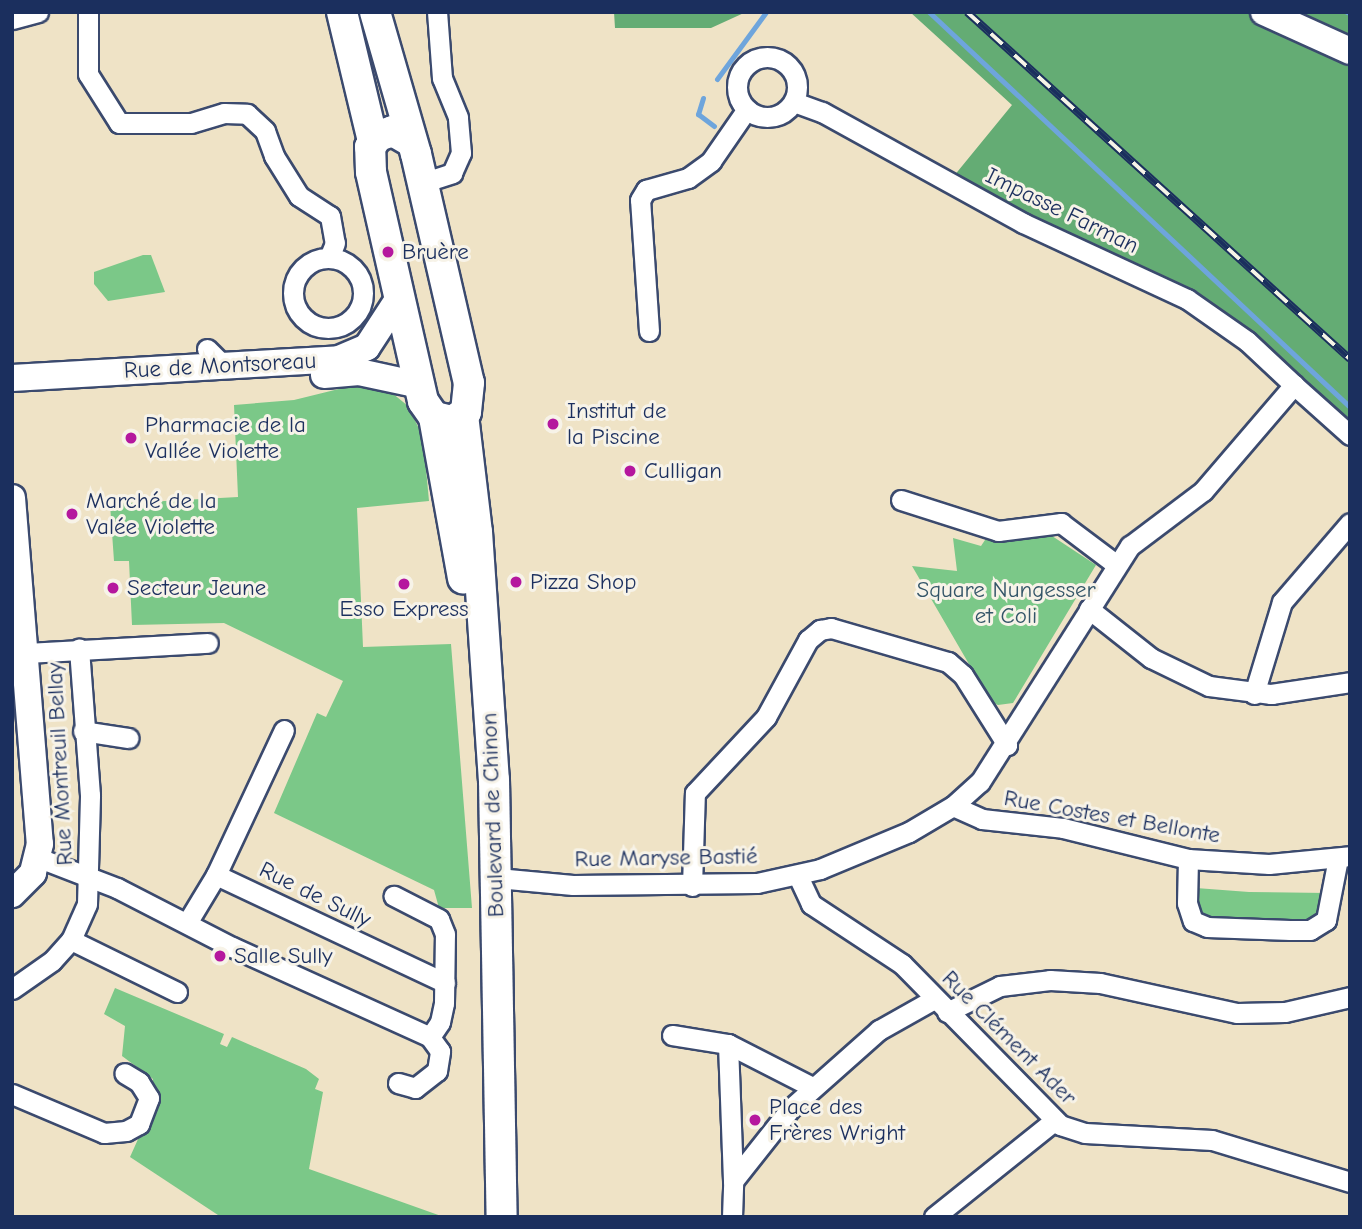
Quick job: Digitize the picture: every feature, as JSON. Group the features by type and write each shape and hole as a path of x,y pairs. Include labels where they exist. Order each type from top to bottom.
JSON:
{"main road":[{"path":"342,12 373,141 393,131 410,141"},
{"path":"375,12 410,141"},
{"name":"Boulevard de Chinon","path":"373,141 370,173 422,401 434,417 470,631 478,728 486,1217"},
{"name":"Boulevard de Chinon","path":"410,141 469,383 463,415 484,624 497,878 502,1217"},
{"path":"434,417 452,421 463,415"}],"street":[{"path":"12,19 38,12"},
{"path":"88,12 88,74 119,123 191,123 224,113 247,114 265,131 274,156 299,196 330,216 335,243 329,258"},
{"path":"422,183 452,173 461,153 458,117 442,78 437,12"},
{"path":"1264,12 1350,51"},
{"path":"757,58 778,58 787,63 797,81 794,102 772,117 747,109 740,101 737,80 748,63 757,58"},
{"name":"Impasse Farman","path":"794,102 1023,223 1187,299 1247,341 1294,385"},
{"path":"649,331 640,200 646,190 688,178 711,161 747,109"},
{"name":"Rue de Montsoreau","path":"12,378 215,357 349,356 376,338 399,298"},
{"name":"Rue de Montsoreau","path":"12,396 359,372 419,385"},
{"path":"1294,385 1350,435"},
{"name":"Rue Maryse Bastié","path":"497,878 573,885 692,886 798,876 909,832 953,806 979,782 1007,745 1089,609 1139,535 1203,491 1294,385"},
{"path":"12,498 27,653 38,823 38,858 24,885 12,894"},
{"path":"901,500 998,531 1061,523 1117,565"},
{"path":"1254,694 1282,602 1350,523"},
{"path":"1089,609 1151,658 1183,676 1224,690 1254,694 1350,682"},
{"path":"692,886 695,793 766,717 808,640 820,630 831,628 948,662 962,675 1007,745"},
{"name":"Rue Montreuil Bellay","path":"27,653 79,648 208,643"},
{"name":"Rue Montreuil Bellay","path":"71,940 87,904 90,876 79,648"},
{"path":"187,923 216,875 284,730"},
{"path":"83,732 128,738"},
{"name":"Rue Costes et Bellonte","path":"953,806 982,819 1044,825 1188,859 1269,864 1344,857"},
{"path":"12,877 28,856 38,823"},
{"path":"1188,859 1187,903 1192,921 1208,927 1310,930 1326,920 1344,857"},
{"path":"38,858 90,876 430,1037 440,1051 437,1072 415,1088 398,1083"},
{"name":"Rue de Sully","path":"216,875 445,984"},
{"name":"Rue Clément Ader","path":"798,876 819,911 883,949 1054,1121 1085,1133 1212,1140 1350,1182"},
{"name":"Rue de Sully","path":"394,896 439,919 448,948 440,1023 430,1037"},
{"path":"12,989 52,961 71,940 177,992"},
{"path":"733,1181 812,1087 879,1030 941,1005 1000,986 1050,980 1100,983 1237,1013 1285,1012 1350,997"},
{"path":"672,1035 728,1044 812,1087"},
{"path":"728,1044 732,1217"},
{"path":"12,1094 104,1133 127,1131 139,1124 149,1098 139,1082 124,1073"},
{"path":"934,1217 1054,1121"}],"green space":[{"path":"614,12 746,12 711,28 615,28"},
{"path":"910,12 1350,12 1350,435 1247,341 949,182 1012,105"},
{"path":"143,255 151,255 165,292 108,301 94,284 94,272"},
{"path":"355,385 386,388 408,406 423,437 429,501 357,508 363,647 451,644 472,908 439,908 434,890 274,813 317,713 326,717 343,681 224,623 132,625 129,561 114,561 110,504 238,497 234,405 294,400"},
{"name":"Square Nungesser et Coli","path":"1046,532 1096,565 1013,703 998,705 991,702 912,566 957,571 953,538 981,546 985,540 1016,541"},
{"path":"1196,888 1327,893 1318,921 1194,917"},
{"path":"115,988 224,1034 220,1044 227,1047 232,1037 306,1069 319,1079 315,1089 323,1092 309,1169 444,1217 221,1217 130,1157 152,1108 153,1079 122,1056 125,1026 104,1014"}],"waterway":[{"path":"717,79 766,12"},
{"path":"929,12 1350,407"},
{"path":"703,98 698,114 714,126"}],"railway":[{"path":"967,12 1350,359"}],"place":[{"name":"Bruère","path":"388,252"},
{"name":"Institut de la Piscine","path":"553,424"},
{"name":"Pharmacie de la Vallée Violette","path":"131,438"},
{"name":"Culligan","path":"630,471"},
{"name":"Marché de la Valée Violette","path":"72,514"},
{"name":"Pizza Shop","path":"516,582"},
{"name":"Esso Express","path":"404,584"},
{"name":"Secteur Jeune","path":"113,588"},
{"name":"Salle Sully","path":"220,956"},
{"name":"Place des Frères Wright","path":"755,1120"}]}
